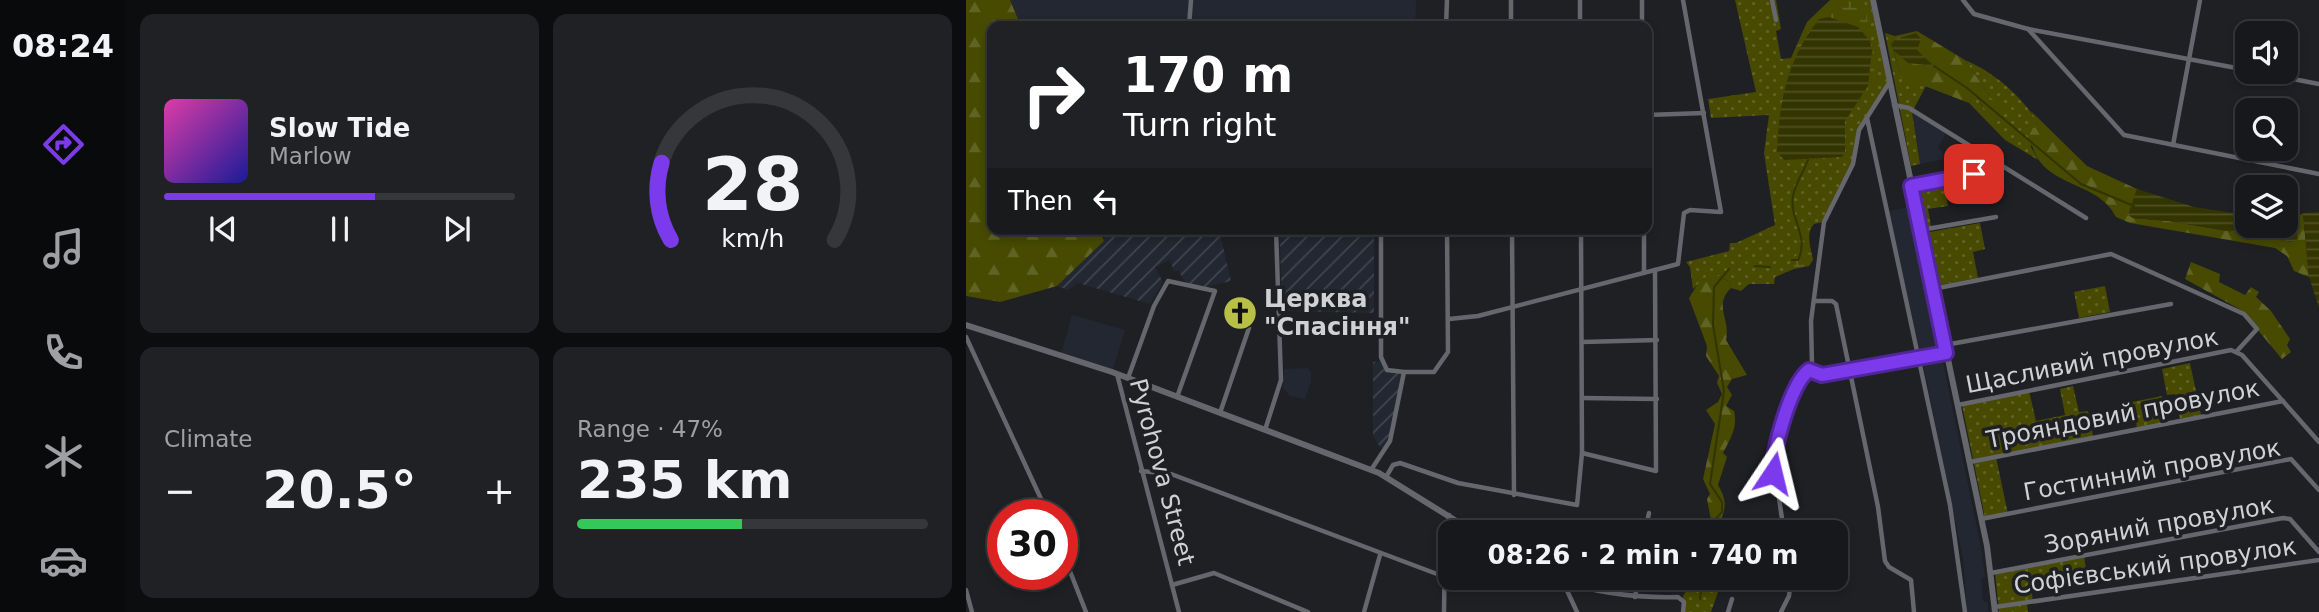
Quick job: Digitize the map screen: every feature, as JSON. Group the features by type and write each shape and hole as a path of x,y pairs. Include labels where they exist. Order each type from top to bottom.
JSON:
{"main road":[{"path":"1873,0 1969,462 1991,573 1995,609"},
{"name":"Pyrohova Street","path":"966,330 1117,374"},
{"path":"1117,374 1371,470 1454,520"}],"street":[{"path":"1189,21 1191,0"},
{"path":"1446,21 1447,0"},
{"path":"1511,0 1511,21"},
{"path":"1580,0 1580,21"},
{"path":"1642,0 1642,21"},
{"path":"1448,319 1513,308 1678,264 1682,216 1686,211 1721,212 1684,0"},
{"path":"1773,0 1776,20"},
{"path":"1963,0 1973,14 2028,29 2235,68"},
{"path":"2173,145 2200,0"},
{"path":"2028,29 2124,135 2319,174"},
{"path":"2298,80 2319,84"},
{"path":"1781,520 1773,458 1796,387 1809,370 1816,277 1824,222 1832,201 1843,188 1856,156 1858,133 1889,83"},
{"path":"1894,105 1909,108 2086,218"},
{"path":"1652,114 1704,113"},
{"path":"1867,118 1920,358 1960,560 1965,612"},
{"path":"1911,186 1974,174"},
{"path":"1920,230 1996,216"},
{"path":"1265,430 1281,380 1276,235"},
{"path":"1381,235 1381,357 1387,370 1434,372 1445,361 1448,319 1447,235"},
{"path":"1512,235 1514,495"},
{"path":"1386,477 1393,465 1400,463 1451,481 1577,505 1582,453 1581,235"},
{"path":"1644,235 1644,273"},
{"path":"1933,289 2111,254 2244,314 2257,329 2237,351"},
{"path":"1582,453 1656,471 1655,270"},
{"path":"1128,378 1154,306 1168,281 1215,290 1177,397"},
{"path":"1814,301 1836,304 1878,507 1885,561 1889,567 1911,580 1914,612"},
{"path":"1809,370 1822,375 1920,358 1945,349 2171,304"},
{"path":"1220,413 1249,328"},
{"path":"966,330 1041,499"},
{"path":"1582,342 1657,340"},
{"name":"Щасливий провулок","path":"1957,406 2237,351 2319,442"},
{"path":"1371,470 1391,442 1404,372"},
{"name":"Pyrohova Street","path":"1117,374 1179,612"},
{"path":"1581,398 1657,399"},
{"name":"Трояндовий провулок","path":"1969,462 2283,401"},
{"name":"Гостинний провулок","path":"1980,519 2291,459 2319,490"},
{"path":"1142,471 1171,474 1438,576"},
{"path":"1648,520 1649,513"},
{"path":"1448,516 1448,520"},
{"name":"Зоряний провулок","path":"1991,573 2283,518 2290,519 2319,552"},
{"path":"1364,612 1381,555"},
{"name":"Софієвський провулок","path":"1995,609 2319,560"},
{"path":"1172,585 1214,573 1308,612"},
{"path":"966,590 972,612"},
{"path":"1077,590 1086,612"},
{"path":"1444,590 1444,612"},
{"path":"1568,590 1577,612"},
{"path":"1591,590 1635,597 1681,598 1683,612"},
{"path":"1635,597 1636,590"},
{"path":"1781,612 1790,590"},
{"path":"1728,612 1732,600"}],"shaded area":[{"path":"1010,0 1416,0 1415,21 1019,21"},
{"path":"1829,17 1858,27 1870,41 1872,50 1868,86 1845,121 1845,153 1842,157 1784,160 1777,152 1780,116 1792,66 1819,19"},
{"path":"1916,33 1921,39 1917,50 1934,66 1908,63 1891,48 1894,40"},
{"path":"1912,112 1946,133 1938,148 1944,159 1920,164"},
{"path":"2137,189 2194,207 2235,213 2235,232 2133,218 2128,215"},
{"path":"1910,207 1941,353 1921,357 1888,211"},
{"path":"2319,212 2319,308 2309,277 2303,213"},
{"path":"1103,235 1220,235 1231,281 1205,287 1186,283 1178,270 1174,272 1170,260 1155,267 1163,282 1150,304 1078,283 1068,290 1057,286 1104,241"},
{"path":"1374,235 1374,313 1282,311 1280,237"},
{"path":"2269,238 2298,238 2292,242"},
{"path":"1072,315 1125,330 1112,372 1061,354"},
{"path":"1942,357 1982,553 1985,577 1981,579 1983,601 1988,603 1988,612 1967,612 1963,559 1923,363 1924,360"},
{"path":"1382,361 1387,370 1404,372 1396,424 1386,449 1380,447 1373,436 1373,362"},
{"path":"1307,368 1311,372 1311,382 1305,399 1290,396 1283,388 1284,369"}],"green space":[{"path":"966,0 1010,0 1019,21 987,21 987,235 1102,235 1104,241 1057,286 1000,302 966,296"},
{"path":"1735,0 1776,0 1781,29 1776,31 1781,59 1791,58 1807,22 1830,0 1870,0 1888,83 1859,130 1856,156 1823,222 1814,224 1809,219 1798,226 1801,252 1794,269 1775,277 1774,284 1749,284 1741,291 1731,288 1730,282 1719,276 1707,276 1693,289 1690,267 1686,262 1729,251 1730,243 1736,243 1775,225 1764,153 1769,115 1711,118 1708,99 1756,92"},
{"path":"1864,0 1878,81 1857,99 1845,121 1793,58 1803,31 1834,1"},
{"path":"1917,31 1965,60 1992,99 2002,107 1992,121 1975,94 1969,103 1901,77 1891,41 1895,36"},
{"path":"1885,33 1895,36 1891,43 1901,76 1926,86 1912,112 1920,164 1911,166"},
{"path":"1965,60 1996,78 2031,112 2038,122 2031,147 2038,160 2005,140 1969,103 1975,93 1982,106 1992,99"},
{"path":"2031,111 2087,166 2137,189 2129,215 2133,218 2235,232 2235,238 2269,238 2292,242 2298,238 2298,217 2303,213 2309,277 2294,271 2287,256 2275,248 2130,223 2116,217 2107,204 2095,195 2042,165 2034,151 2030,133 2038,123"},
{"path":"1943,182 1948,206 1928,209 1931,226 1923,228 1915,188"},
{"path":"1809,219 1814,224 1809,236 1813,260 1809,266 1794,269 1793,258 1801,252 1797,226"},
{"path":"1980,223 1985,249 1973,252 1978,278 1935,286 1924,233"},
{"path":"2191,262 2220,274 2219,282 2245,295 2251,287 2259,292 2256,297 2271,311 2290,339 2287,345 2291,352 2282,359 2241,310 2185,279"},
{"path":"1707,276 1719,276 1730,282 1731,288 1723,300 1726,340 1747,375 1732,379 1727,387 1732,395 1726,406 1734,411 1735,423 1723,453 1727,457 1718,485 1725,503 1721,520 1711,520 1707,499 1710,494 1703,479 1715,424 1706,410 1718,402 1722,394 1717,383 1719,376 1706,356 1707,346 1689,298 1699,282"},
{"path":"2105,286 2110,312 2079,318 2074,292"},
{"path":"2190,363 2201,415 2180,419 2175,394 2167,395 2162,369"},
{"path":"2073,386 2079,412 2088,411 2093,436 1996,457 2008,514 1985,518 1962,405 2029,391 2036,421 2065,415 2060,389"},
{"path":"2162,396 2166,422 2137,428 2132,402"},
{"path":"2084,556 2087,575 2031,585 2033,602 2027,603 2028,612 1999,612 1995,573"},
{"path":"1687,590 1719,590 1711,612 1683,612 1683,596"}],"waterway":[{"path":"1934,66 1967,88 2081,184 2134,206"},
{"path":"1792,260 1798,260 1802,244 1793,196 1808,160"},
{"path":"1755,266 1770,267"},
{"path":"1715,520 1722,512 1722,502 1710,484 1724,391 1713,325 1714,287 1729,269"},
{"path":"1700,599 1702,590"}],"place":[{"name":"Церква \"Спасіння\"","path":"1240,313"}],"route":[{"path":"1773,473 1773,458 1796,387 1809,370 1822,375 1946,353 1911,186 1974,174"}]}
